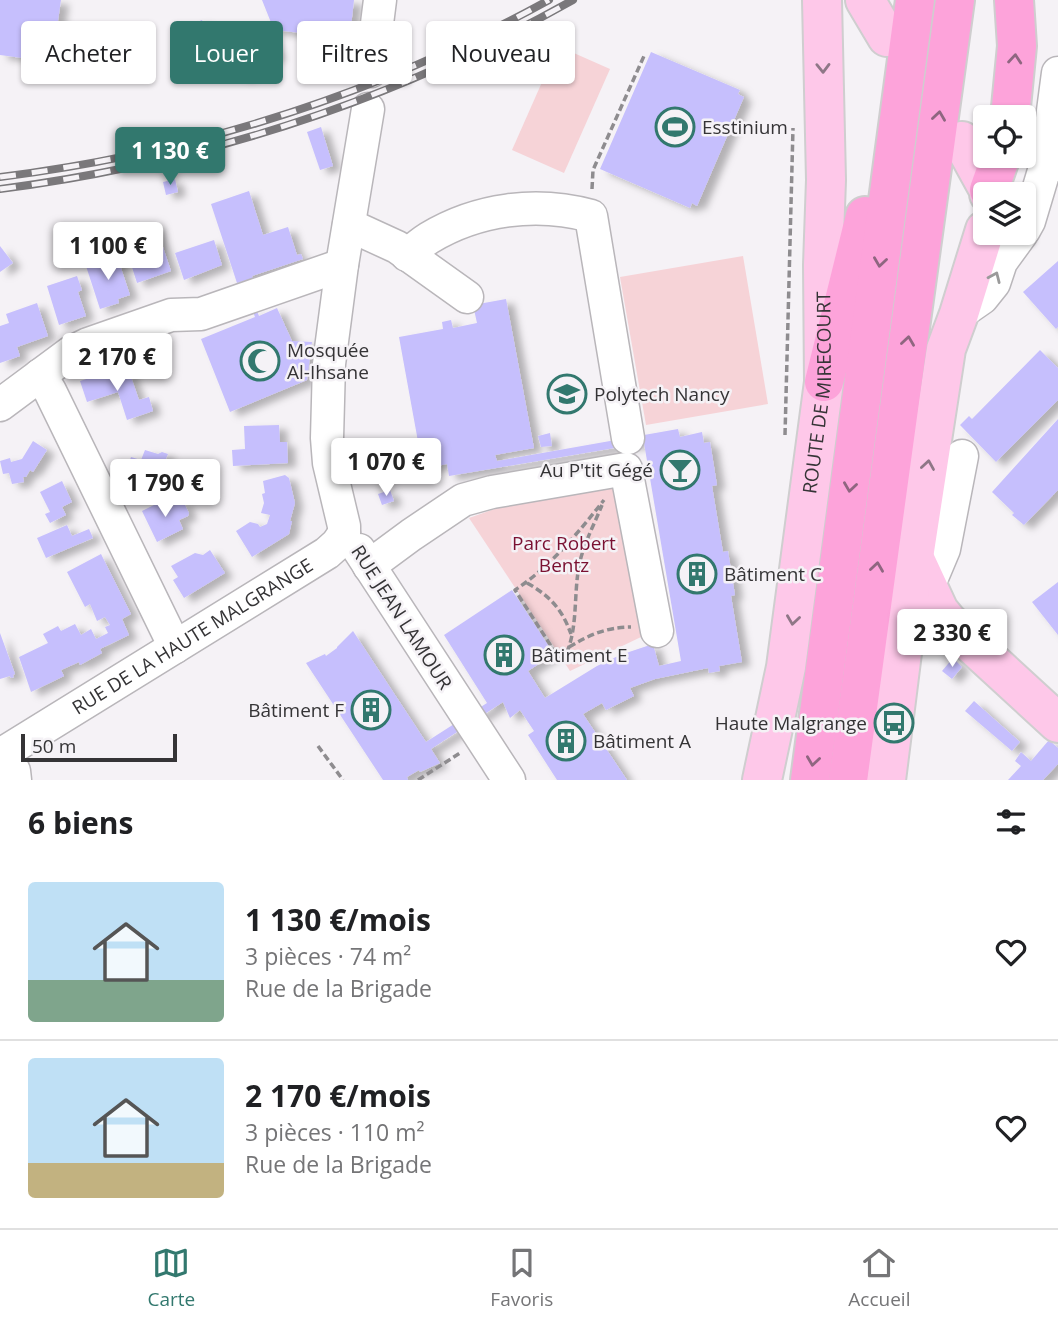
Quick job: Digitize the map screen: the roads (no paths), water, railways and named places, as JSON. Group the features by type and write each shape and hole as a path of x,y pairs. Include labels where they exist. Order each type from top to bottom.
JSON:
{"highway":[{"path":"848,780 955,0"},
{"path":"1011,105 1017,46 1014,0"},
{"path":"824,382 905,21"},
{"path":"810,780 905,21"}],"main road":[{"name":"ROUTE DE MIRECOURT","path":"762,780 786,667 824,382 823,265 826,180 822,0"},
{"path":"865,0 905,21"},
{"path":"962,141 993,180"},
{"path":"886,780 921,572 946,349 980,245"},
{"path":"921,572 939,611 948,622 1058,723"}],"street":[{"path":"377,21 380,0"},
{"path":"1036,200 1052,164 1058,73"},
{"name":"RUE JEAN LAMOUR","path":"368,109 342,265 329,364 327,438 331,474 344,534 355,543 509,780"},
{"path":"407,255 428,239 463,222 493,213 547,209 591,216 657,631"},
{"path":"349,225 397,247 467,297"},
{"path":"959,314 982,298 994,283 1001,262 1013,245"},
{"path":"0,405 70,353 88,344 171,315 201,314 342,265"},
{"path":"40,375 174,647"},
{"path":"369,566 463,500 628,451"},
{"path":"921,572 944,549 962,456"},
{"name":"RUE DE LA HAUTE MALGRANGE","path":"6,763 174,647 327,553 338,544 344,534"}],"railway":[{"path":"0,177 143,152 283,115 419,64 485,34 549,0"},
{"path":"0,189 150,163 296,122 437,68 506,36 573,0"}],"place":[{"name":"Esstinium","path":"675,127"},
{"name":"Mosquée Al-Ihsane","path":"260,361"},
{"name":"Polytech Nancy","path":"567,394"},
{"name":"Au P'tit Gégé","path":"680,470"},
{"name":"Bâtiment C","path":"697,574"},
{"name":"Bâtiment E","path":"504,655"},
{"name":"Bâtiment F","path":"371,710"},
{"name":"Haute Malgrange","path":"894,723"},
{"name":"Bâtiment A","path":"566,741"}],"park label":[{"name":"Parc Robert Bentz","path":"564,554"}]}
